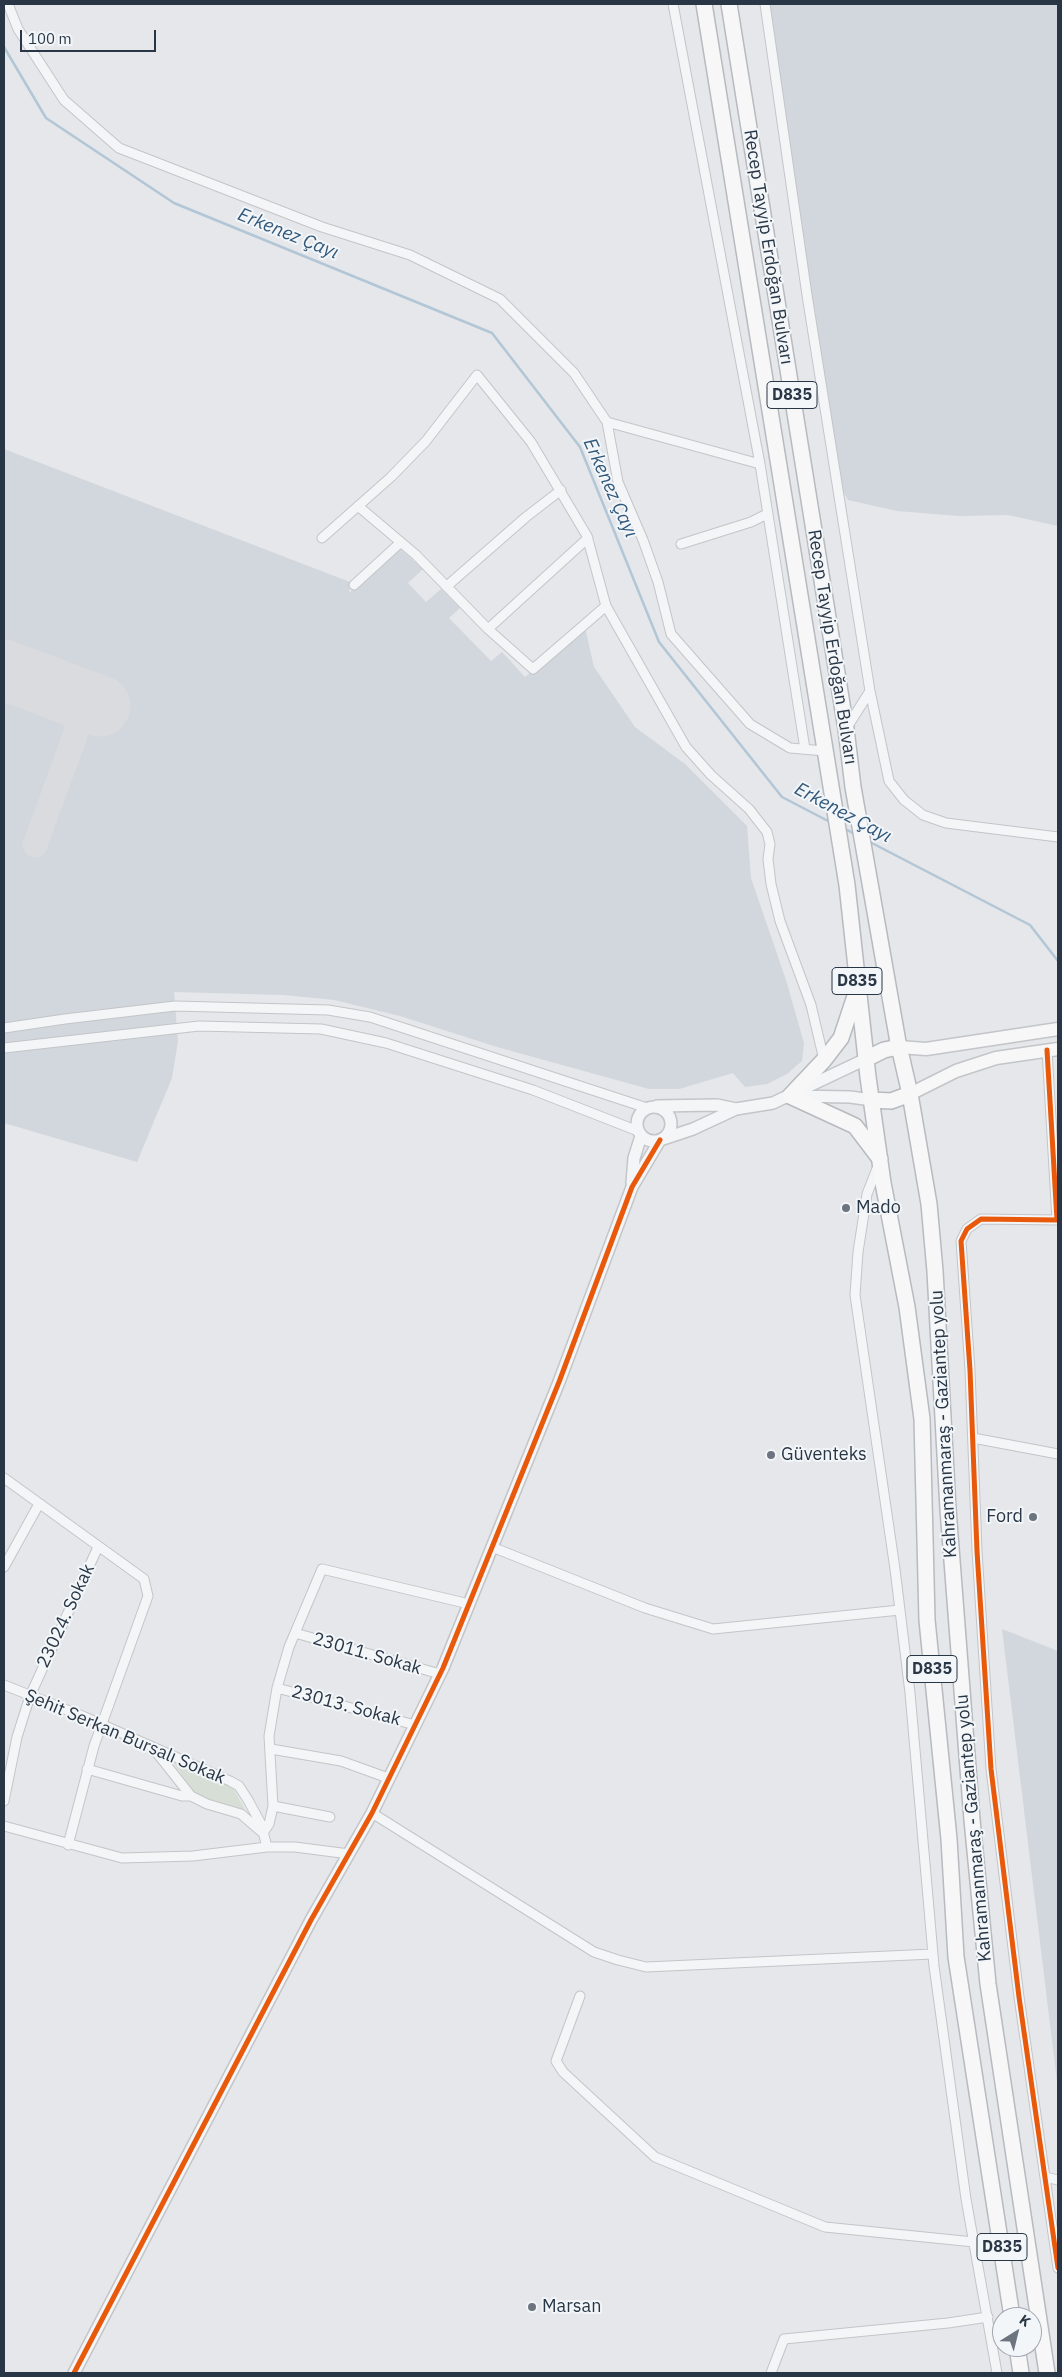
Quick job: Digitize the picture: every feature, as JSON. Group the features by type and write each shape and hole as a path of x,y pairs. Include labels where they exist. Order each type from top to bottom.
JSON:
{"highway":[{"name":"Recep Tayyip Erdoğan Bulvarı","path":"704,4 847,885 858,985"},
{"name":"Recep Tayyip Erdoğan Bulvarı","path":"729,4 846,729 853,787 899,1047"},
{"path":"858,985 841,1038 824,1060 790,1096 855,1126 881,1160"},
{"name":"D835","path":"858,985 866,1059"},
{"path":"866,1059 884,1050 899,1047"},
{"name":"Kahramanmaraş - Gaziantep yolu","path":"899,1047 910,1094 929,1204 935,1271 948,1509 972,1820 988,1984 1046,2373"},
{"name":"Kahramanmaraş - Gaziantep yolu","path":"866,1059 883,1183 907,1307 922,1419 927,1620 949,1838 956,1957 1010,2307"},
{"path":"872,1100 891,1101 910,1094"},
{"path":"1019,2357 1022,2373"}],"main road":[{"path":"899,1047 926,1049 1058,1029"},
{"path":"910,1094 956,1071 996,1058 1052,1050"}],"street":[{"path":"8,4 18,29 64,100 119,148 322,227 410,255 500,300 574,373 607,422 618,482 644,540 658,582 670,634 750,724 790,748 825,751"},
{"path":"673,4 760,464 805,749"},
{"path":"765,4 807,295 870,691 889,781 904,800 923,815 946,823 1058,837"},
{"path":"322,538 391,477 426,441 477,375 532,442 588,538 606,606 686,747 711,775 749,809 767,832 770,844 768,859 771,884 780,920 811,1005 824,1060"},
{"path":"607,422 760,464"},
{"path":"447,586 526,517 561,490"},
{"path":"358,506 401,542 488,629 533,669 606,606"},
{"path":"681,544 751,522 767,514"},
{"path":"488,629 588,538"},
{"path":"354,585 401,542"},
{"path":"846,729 870,691"},
{"path":"4,1028 175,1006 328,1010 370,1017 652,1107 667,1112 671,1123 668,1134 661,1139 632,1187 562,1375 440,1674 372,1813 311,1920 74,2373"},
{"path":"4,1048 199,1026 321,1029 386,1043 533,1090 639,1133 650,1141 693,1128 736,1109 773,1103 866,1059"},
{"path":"1052,1050 1058,1220 981,1220 971,1225 962,1241 977,1551 991,1769 1019,1997 1058,2268"},
{"path":"790,1096 850,1097 872,1100"},
{"path":"632,1187 634,1158 639,1133 636,1120 642,1110 652,1107 717,1105 736,1109"},
{"path":"881,1160 867,1194 858,1252 855,1295 910,1693 933,1954 974,2242 997,2373"},
{"path":"973,1438 1058,1454"},
{"path":"4,1478 144,1579 148,1596 101,1724 87,1769 68,1845"},
{"path":"4,1567 39,1504"},
{"name":"23024. Sokak","path":"4,1801 17,1737 30,1696 98,1547"},
{"path":"492,1547 645,1608 713,1629 900,1610"},
{"path":"152,1748 191,1796 207,1804 241,1814 263,1833 269,1824 273,1806 269,1736 277,1688 295,1633 322,1569 469,1604"},
{"name":"23011. Sokak","path":"295,1633 440,1674"},
{"name":"Şehit Serkan Bursalı Sokak","path":"4,1685 101,1724 239,1786 252,1808 267,1847"},
{"name":"23013. Sokak","path":"277,1688 415,1725"},
{"path":"271,1749 341,1761 388,1778"},
{"path":"87,1769 182,1796 191,1796"},
{"path":"273,1806 330,1817"},
{"path":"372,1813 594,1952 618,1960 646,1967 933,1954"},
{"path":"4,1826 68,1845 122,1858 193,1856 267,1847 295,1847 349,1854"},
{"path":"580,1996 556,2061 563,2072 654,2157 825,2227 974,2242"},
{"path":"1045,2178 1058,2180"},
{"path":"771,2373 784,2339 948,2323 988,2317"}],"shaded area":[{"path":"765,4 1058,4 1058,526 1008,515 959,516 897,511 848,500 837,482"},
{"path":"4,449 350,582 349,593 400,549 423,569 408,583 426,602 441,589 460,608 449,618 491,661 502,652 525,677 585,628 594,667 635,727 685,764 747,826 751,878 786,980 804,1043 802,1061 787,1074 767,1084 745,1087 733,1073 679,1089 649,1089 497,1047 400,1016 334,1000 284,995 174,992 178,1041 172,1078 137,1162 4,1123"},
{"path":"1002,1629 1058,1651 1058,2090"},
{"path":"173,1762 233,1788 245,1810 201,1797 193,1791"}],"waterway":[{"name":"Erkenez Çayı","path":"4,47 46,118 174,203 492,333 580,447 659,642 782,797 832,823"},
{"name":"Erkenez Çayı","path":"844,828 856,835"},
{"name":"Erkenez Çayı","path":"868,841 1030,925 1058,961"}],"taxiway":[{"path":"35,845 77,730 74,710 69,695"}],"runway":[{"path":"4,670 100,706"}],"cycle path":[{"path":"1047,1050 1057,1220 981,1219 967,1229 961,1241 970,1370 977,1551 991,1769 1019,1997 1058,2268"},
{"path":"74,2373 311,1920 372,1813 443,1668 559,1382 632,1187 660,1140"}],"place":[{"name":"Mado","path":"846,1208"},
{"name":"Güventeks","path":"771,1455"},
{"name":"Ford","path":"1033,1517"},
{"name":"Marsan","path":"532,2307"}]}
